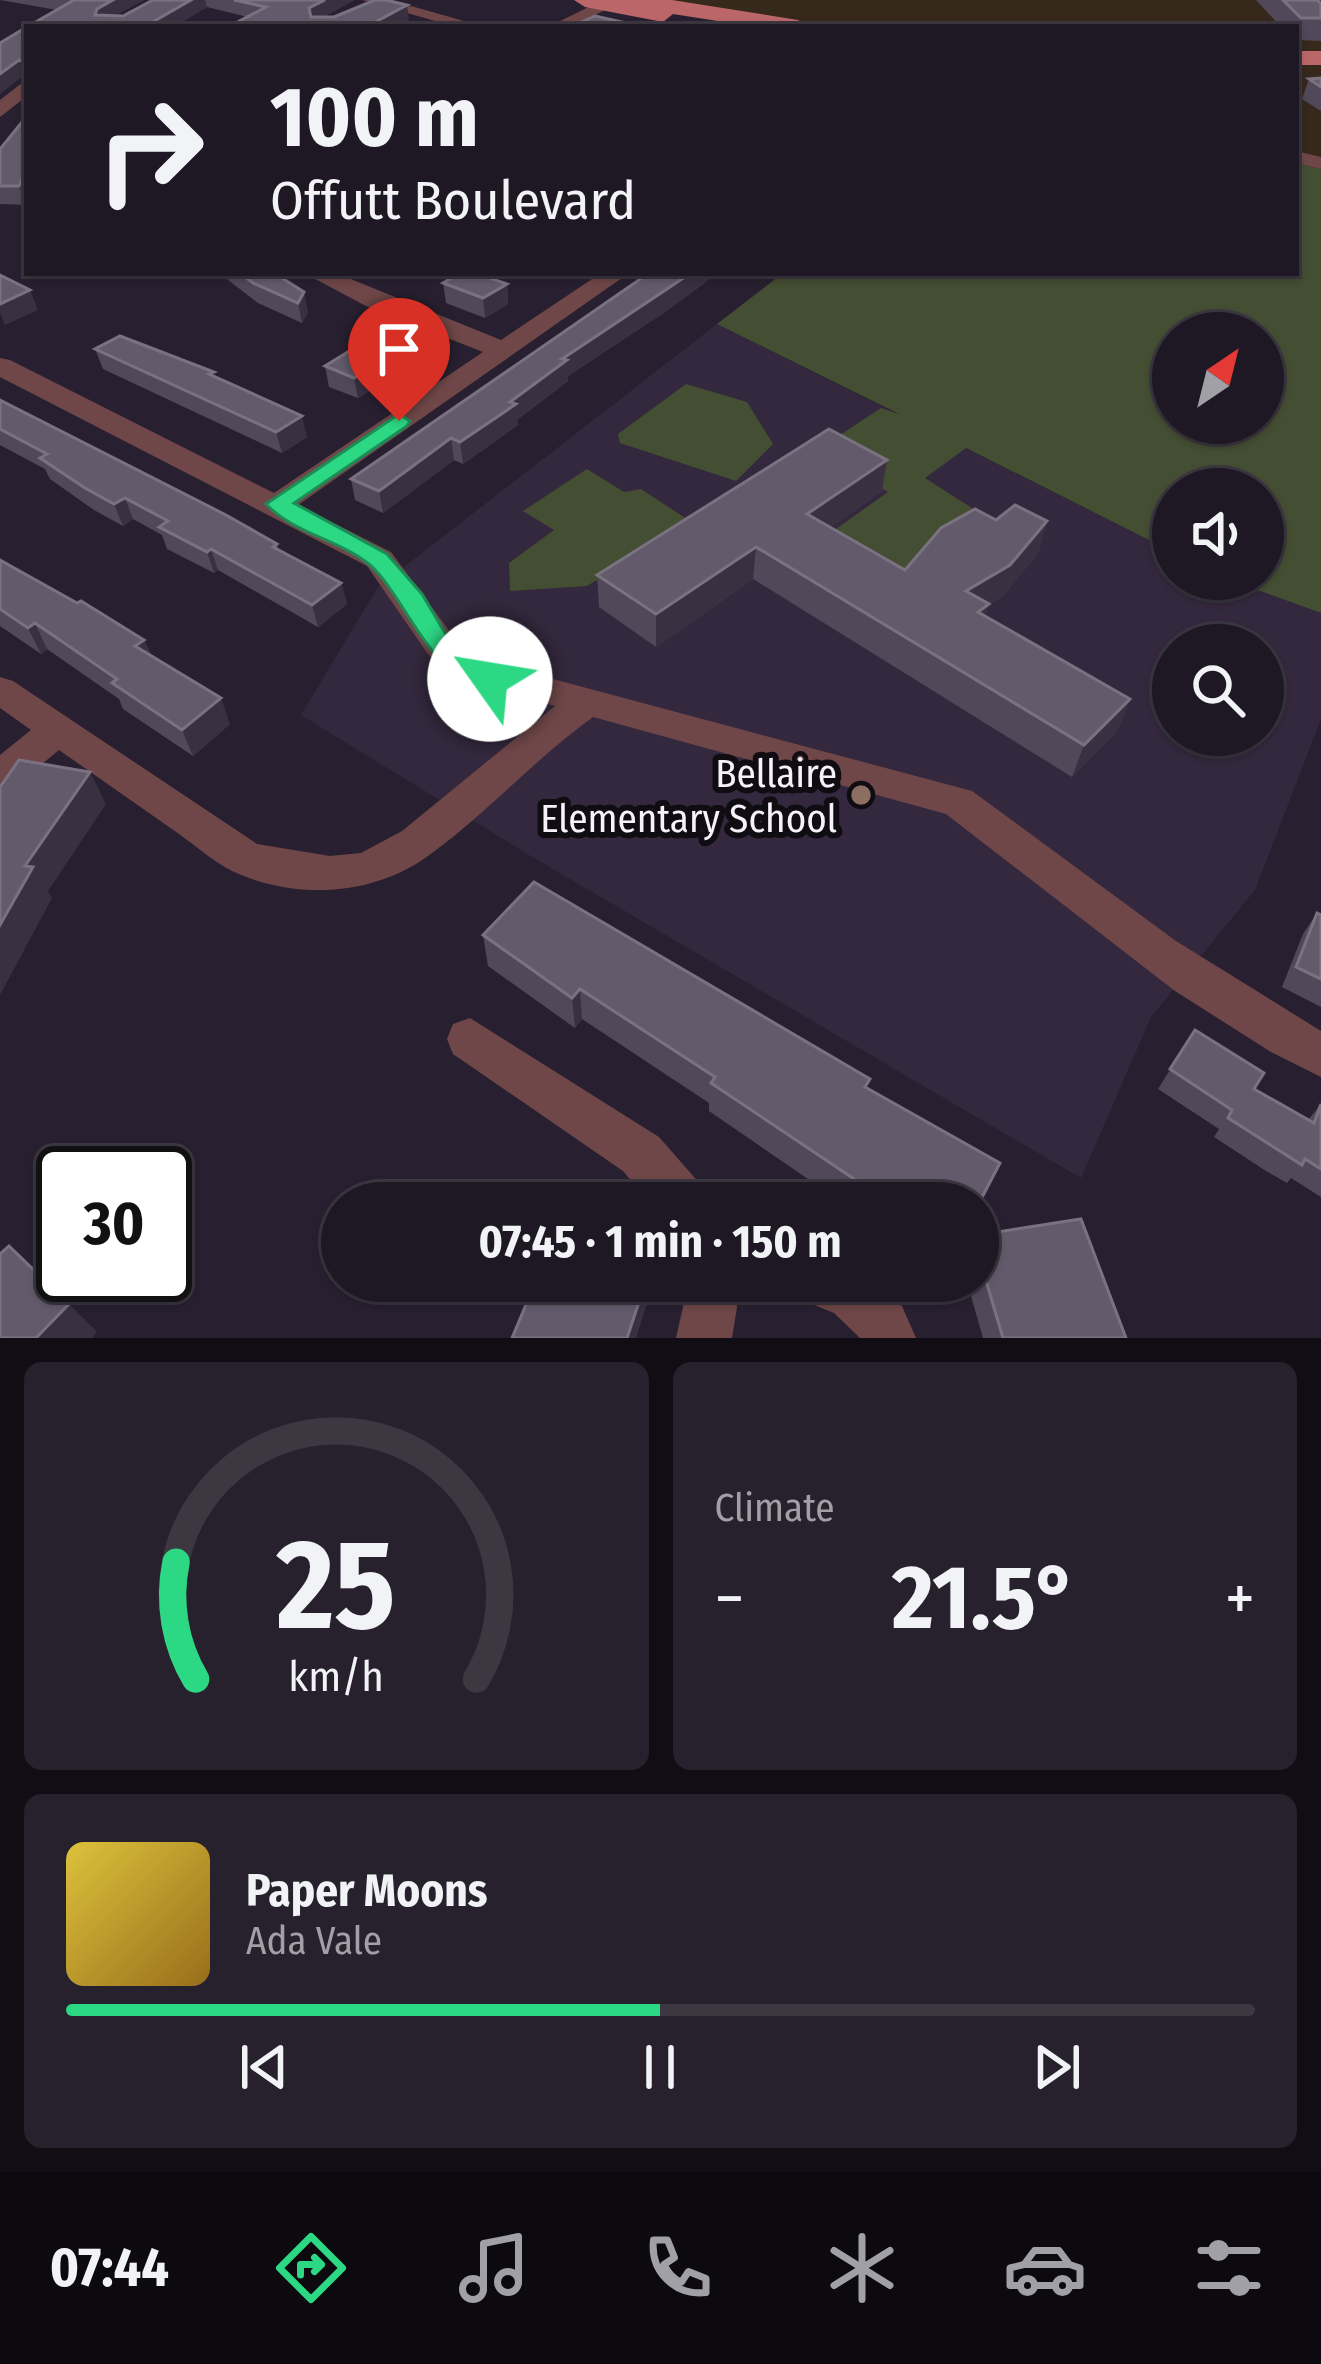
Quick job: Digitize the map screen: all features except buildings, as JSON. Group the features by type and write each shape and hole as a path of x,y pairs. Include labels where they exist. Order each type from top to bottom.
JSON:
{"main road":[{"path":"610,1 721,24"},
{"path":"610,1 776,24"}],"street":[{"path":"563,24 610,1"},
{"path":"370,4 462,24"},
{"path":"0,111 24,88"},
{"path":"322,276 503,350"},
{"path":"278,504 613,276"},
{"path":"0,366 379,559 413,600 430,636 466,669 958,802 994,825 1141,943 1239,1009 1321,1055"},
{"path":"0,691 209,838 245,858 292,873 332,875 368,868 424,842 503,766 586,703"},
{"path":"0,776 58,730"},
{"path":"470,1039 640,1154 665,1182"},
{"path":"704,1338 709,1302"},
{"path":"865,1302 886,1327 888,1338"}],"shaded area":[{"path":"643,0 1321,0 1321,169 1299,164 1299,24 804,24"},
{"name":"Bellaire Elementary School","path":"717,324 1152,542 1152,600 1284,600 1321,613 1321,719 1255,890 1151,1017 1081,1178 529,855 301,715 378,587"}],"green space":[{"path":"1299,164 1321,169 1321,613 1284,600 1284,468 1152,468 1152,541 966,448 925,478 975,510 899,588 819,541 888,492 814,452 881,408 899,414 717,324 779,276 1299,276"},
{"path":"686,384 747,402 773,444 736,481 620,443 618,434"},
{"path":"587,469 624,492 641,489 705,531 625,563 587,586 510,591 509,563 554,530 523,511"}],"place":[{"name":"Bellaire Elementary School","path":"861,795"}],"route":[{"path":"399,421 278,504 379,559 413,600 445,655 490,679"}]}
